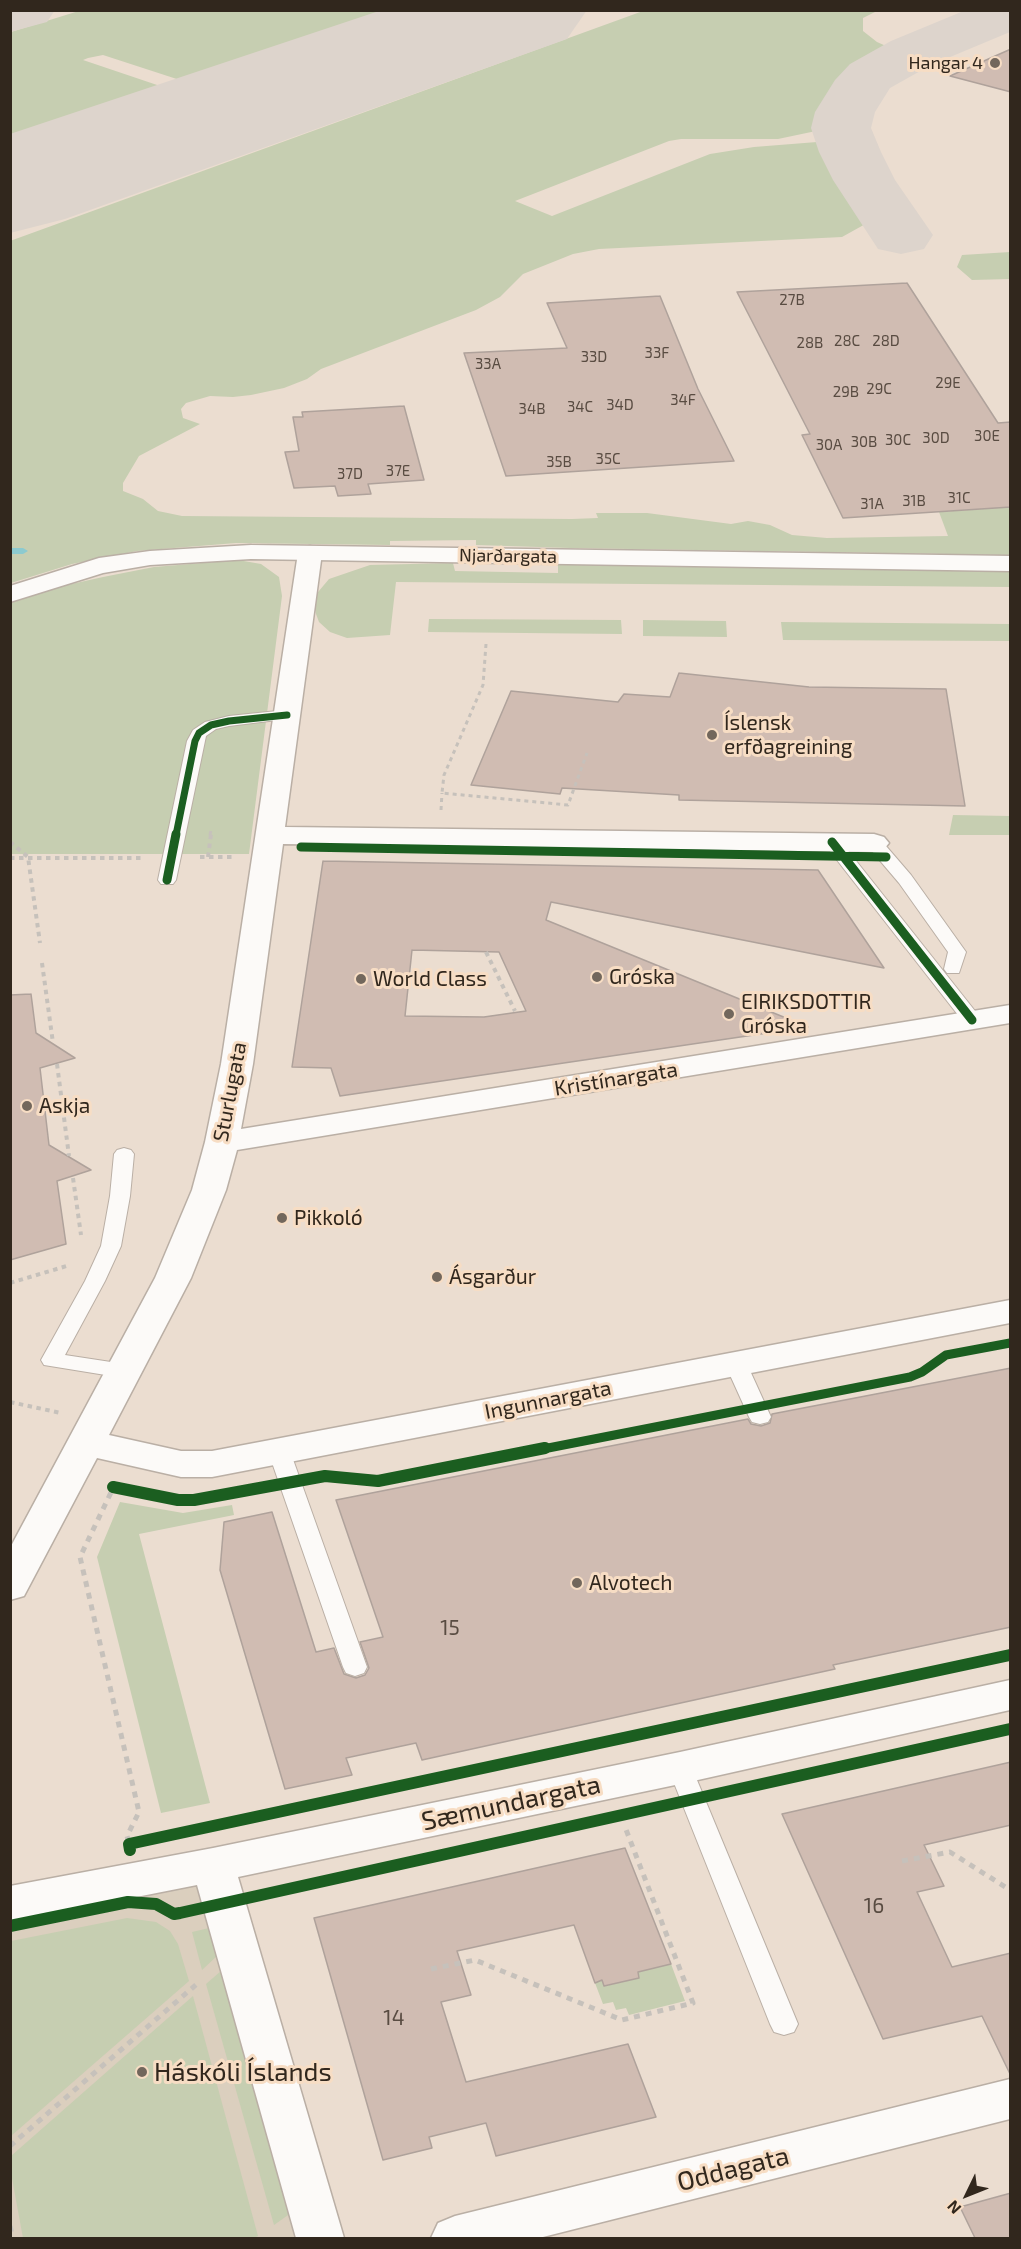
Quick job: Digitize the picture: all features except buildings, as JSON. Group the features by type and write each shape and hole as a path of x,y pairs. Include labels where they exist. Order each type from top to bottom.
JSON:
{"street":[{"name":"Njarðargata","path":"10,594 99,566 150,558 251,552 1011,564"},
{"name":"Sturlugata","path":"10,1586 173,1278 209,1190 222,1142 237,1064 310,554"},
{"path":"268,845 874,843"},
{"name":"Kristínargata","path":"222,1142 1011,1014"},
{"name":"Ingunnargata","path":"92,1432 133,1453 181,1464 201,1464 1011,1312"},
{"name":"Sæmundargata","path":"10,1904 213,1865 680,1768 1011,1695"},
{"path":"213,1865 320,2238"},
{"name":"Oddagata","path":"455,2238 1011,2099"}],"lane":[{"path":"167,880 195,741 199,733 210,725 287,714"},
{"path":"832,842 972,1020"},
{"path":"874,843 905,879 957,952 952,969"},
{"path":"124,1154 120,1196 111,1246 95,1281 52,1360 124,1371"},
{"path":"736,1364 760,1417"},
{"path":"279,1451 355,1667"},
{"path":"680,1768 784,2024"}],"path":[{"path":"486,644 483,685 444,775 442,793 568,805 587,753"},
{"path":"208,857 211,830"},
{"path":"10,842 28,857 40,943"},
{"path":"10,858 208,857 268,845"},
{"path":"486,952 515,1011"},
{"path":"42,963 53,1043"},
{"path":"57,1064 69,1156"},
{"path":"73,1178 81,1237"},
{"path":"10,1283 74,1264"},
{"path":"10,1402 92,1432"},
{"path":"133,1453 118,1488 80,1557 139,1812 127,1836 129,1844 140,1842"},
{"path":"431,1969 475,1960 622,2020 693,2003 625,1827"},
{"path":"902,1861 950,1852 1011,1890"},
{"path":"10,2146 198,1983"},
{"path":"10,2226 13,2238"}],"shaded area":[{"name":"Háskóli Íslands","path":"213,1865 324,2238 11,2238 10,1905"}],"green space":[{"path":"82,10 404,11 186,82 103,55 88,58 83,60 166,88 11,140 11,32"},
{"path":"643,11 877,11 863,18 863,31 877,42 895,50 861,67 830,97 819,129 816,131 778,139 669,141 515,201 552,216 710,154 754,147 817,142 869,222 842,237 599,249 573,254 523,274 500,297 476,310 321,369 307,379 284,388 233,397 210,396 186,403 181,409 183,418 200,424 139,456 123,483 123,491 143,499 158,511 182,516 572,519 598,518 596,513 647,513 731,524 748,521 770,525 792,535 827,538 948,536 939,512 1010,507 1010,555 570,548 476,545 476,540 390,541 390,545 236,543 137,551 72,564 11,583 10,241"},
{"path":"1010,252 1010,279 972,280 957,267 962,255"},
{"path":"238,560 261,564 279,577 282,596 249,854 11,854 11,603 58,587 154,567"},
{"path":"453,563 455,571 558,573 558,564 1010,570 1010,587 396,582 390,635 347,638 330,632 319,622 313,598 329,579 370,565"},
{"path":"429,619 621,620 622,634 428,632"},
{"path":"643,620 726,621 727,637 643,636"},
{"path":"781,622 1010,624 1010,641 783,640"},
{"path":"953,815 1010,816 1010,835 949,835"},
{"path":"120,1502 183,1513 232,1505 234,1515 139,1534 210,1803 161,1813 97,1557"},
{"path":"127,1918 156,1922 170,1931 178,1944 189,1981 11,2136 11,1941"},
{"path":"209,1928 217,1956 202,1970 192,1932"},
{"path":"671,1964 685,2001 629,2015 626,2008 616,2010 613,2002 603,2004 595,1983 602,1980 605,1986 639,1978 638,1972"},
{"path":"221,1971 291,2213 274,2225 206,1984"},
{"path":"193,1996 258,2236 254,2238 23,2238 11,2173 11,2156"}],"waterway":[{"path":"10,551 23,551"}],"taxiway":[{"path":"10,16 28,10"},
{"path":"901,235 864,180 850,152 841,128 845,112 856,92 870,76 911,53 1010,12"}],"runway":[{"path":"10,186 519,10"}],"cycle path":[{"path":"167,880 195,741 199,733 211,725 229,721 287,715"},
{"path":"832,842 972,1020"},
{"path":"301,847 886,857"},
{"path":"113,1487 178,1500 194,1500 325,1476 378,1481 910,1377 922,1372 946,1355 1010,1343"},
{"path":"130,1850 129,1844 1010,1655"},
{"path":"10,1926 128,1902 156,1904 174,1914 180,1913 1010,1729"}],"place":[{"name":"Hangar 4","path":"995,63"},
{"name":"Íslensk erfðagreining","path":"712,735"},
{"name":"Gróska","path":"597,977"},
{"name":"World Class","path":"361,979"},
{"name":"EIRIKSDOTTIR Gróska","path":"729,1014"},
{"name":"Askja","path":"27,1106"},
{"name":"Pikkoló","path":"282,1218"},
{"name":"Ásgarður","path":"437,1277"},
{"name":"Alvotech","path":"577,1583"},
{"name":"Háskóli Íslands","path":"142,2072"}]}
